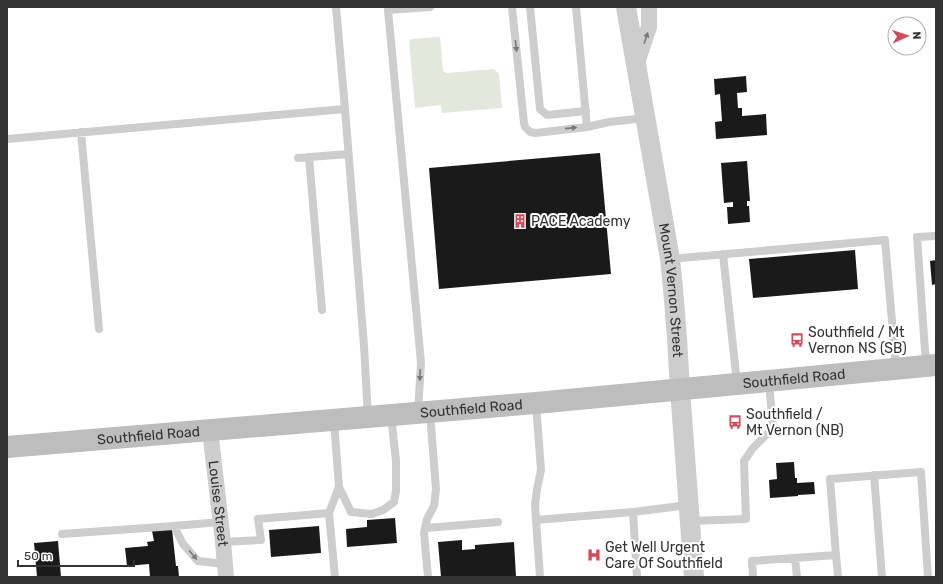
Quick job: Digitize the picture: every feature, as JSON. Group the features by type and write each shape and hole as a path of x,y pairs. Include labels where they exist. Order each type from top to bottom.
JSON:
{"main road":[{"name":"Southfield Road","path":"7,447 536,403 931,366"}],"street":[{"name":"Mount Vernon Street","path":"626,7 670,259 677,330 694,577"},
{"path":"636,67 649,27 649,7"},
{"name":"Louise Street","path":"210,430 225,570"}],"lane":[{"path":"336,7 364,346 368,417"},
{"path":"428,577 424,532 427,519 434,506 436,490 424,412 419,338 388,10 430,7"},
{"path":"512,7 525,128 530,132 536,133 645,118"},
{"path":"530,7 540,109 546,114 586,111"},
{"path":"576,7 587,127"},
{"path":"7,139 345,109"},
{"path":"81,132 99,329"},
{"path":"298,158 348,154"},
{"path":"309,157 322,310"},
{"path":"931,366 924,329 917,237 936,236"},
{"path":"670,259 885,240 896,369"},
{"path":"724,254 737,384"},
{"path":"536,520 633,512 690,513 746,519 744,461 753,448 773,428 769,381"},
{"path":"536,403 541,470 535,504 540,577"},
{"path":"334,420 339,487 351,512 372,514 383,510 394,502 396,491 396,461 391,415"},
{"path":"838,577 830,479 921,472 928,577"},
{"path":"874,475 882,577"},
{"path":"335,577 329,513 339,487"},
{"path":"633,512 637,577"},
{"path":"223,542 261,540 258,519 329,513"},
{"path":"62,534 220,522"},
{"path":"426,528 498,522"},
{"path":"174,526 184,544 198,561 225,570"},
{"path":"753,577 752,561 836,555"},
{"path":"795,558 797,577"}],"shaded area":[{"path":"440,37 443,71 447,73 494,69 499,74 502,108 442,113 441,105 415,108 409,41 411,39"}],"building":[{"path":"746,76 747,92 737,93 738,108 742,108 742,116 766,114 767,135 716,139 715,122 722,121 720,94 715,95 714,79"},
{"name":"PACE Academy","path":"600,153 611,274 439,289 429,168"},
{"path":"747,161 750,201 747,201 747,206 749,206 750,222 728,224 727,207 733,207 733,202 724,203 721,163"},
{"path":"855,250 858,289 753,298 749,259"},
{"path":"936,260 936,284 932,285 930,261"},
{"path":"794,462 795,478 797,478 797,483 814,482 815,494 770,498 769,480 777,479 776,463"},
{"path":"395,518 397,543 347,547 346,529 367,527 367,520"},
{"path":"319,526 321,553 271,557 269,530"},
{"path":"172,529 176,566 178,566 179,577 150,577 149,564 127,566 125,548 148,546 147,542 154,541 152,531"},
{"path":"462,540 462,550 475,549 475,545 514,542 516,577 441,577 438,542"},
{"path":"58,541 61,577 37,577 34,543"}],"place":[{"name":"PACE Academy","path":"520,221"},
{"name":"Southfield / Mt Vernon NS (SB)","path":"797,340"},
{"name":"Southfield / Mt Vernon (NB)","path":"735,422"},
{"name":"Get Well Urgent Care Of Southfield","path":"594,555"}]}
